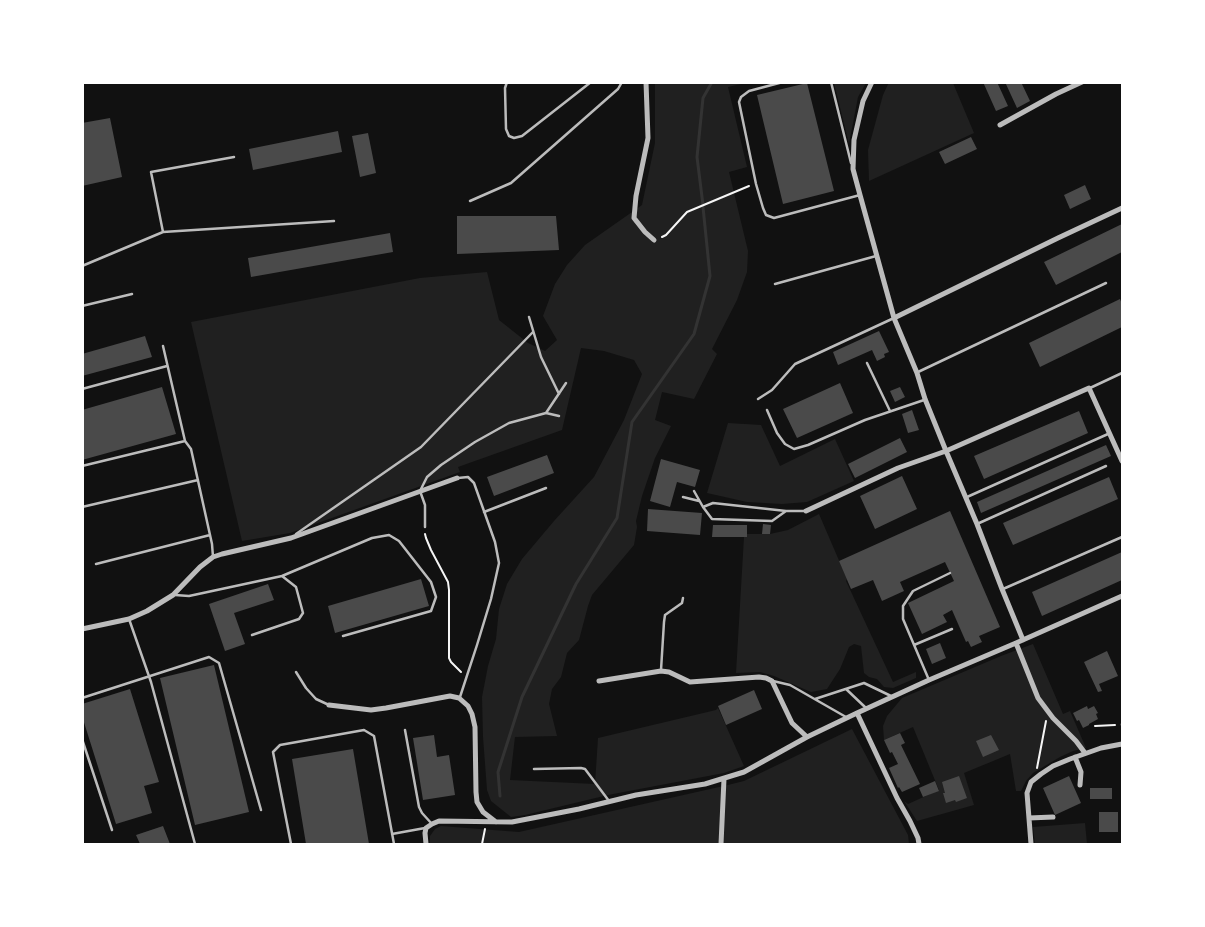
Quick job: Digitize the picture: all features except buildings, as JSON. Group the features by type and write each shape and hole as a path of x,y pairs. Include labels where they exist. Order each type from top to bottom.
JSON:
{"street":[{"path":"646,82 648,138 636,196 634,218 654,240"},
{"path":"872,82 863,100 854,140 853,169 876,256 894,318 917,373 925,399 1023,640"},
{"path":"1000,125 1082,82"},
{"path":"894,318 1122,208"},
{"path":"806,511 898,468 946,451 1089,388 1122,460"},
{"path":"82,629 129,619 147,611 173,595 200,567 213,557 291,538 457,478"},
{"path":"426,844 426,828 439,821 512,822 636,795 705,784 744,772 807,737 857,713 1122,596"},
{"path":"1016,643 1038,698 1053,718 1085,753"},
{"path":"600,681 661,671 669,672 690,682 766,678 772,680 792,723 807,737"},
{"path":"329,705 371,710 450,696 459,698 468,706 472,714 477,802 483,812 497,822"},
{"path":"857,713 897,798 910,821 919,844"},
{"path":"1030,844 1027,793 1031,782 1053,766 1075,756 1122,744"},
{"path":"1075,756 1081,772 1080,785"},
{"path":"721,844 724,779"},
{"path":"1028,818 1053,817"}],"lane":[{"path":"507,82 505,88 506,129 509,136 514,138 522,136 591,82"},
{"path":"470,201 511,183 618,89 622,82"},
{"path":"783,82 749,91 741,97 739,102 756,184 762,208 766,215 774,218 860,195"},
{"path":"831,82 853,169"},
{"path":"163,232 151,172 234,157"},
{"path":"82,266 163,232 334,221"},
{"path":"775,284 876,256"},
{"path":"917,373 1106,283"},
{"path":"82,306 132,294"},
{"path":"529,317 541,357 559,394"},
{"path":"758,399 772,390 795,364 894,318"},
{"path":"291,538 421,447 533,332"},
{"path":"163,346 185,441 191,450 213,557"},
{"path":"867,362 890,411"},
{"path":"82,389 167,366"},
{"path":"1089,388 1122,373"},
{"path":"546,413 566,383"},
{"path":"767,410 777,433 785,444 794,449 808,445 865,420 925,399"},
{"path":"425,527 425,505 420,491 427,477 441,465 475,442 509,423 546,413 559,416"},
{"path":"966,497 1110,434"},
{"path":"82,466 185,441"},
{"path":"977,524 1106,466"},
{"path":"457,478 468,478 474,483 496,542 499,563 491,599 459,698"},
{"path":"82,507 198,480"},
{"path":"484,512 546,488"},
{"path":"694,491 712,520 772,521 786,511"},
{"path":"683,498 699,501"},
{"path":"703,507 713,503 786,511 806,511"},
{"path":"96,564 210,535"},
{"path":"173,595 189,596 282,576 372,538 389,535 399,541 431,582 436,598 431,610 343,636"},
{"path":"1002,589 1122,537"},
{"path":"929,680 903,619 903,606 913,591 950,574"},
{"path":"252,635 299,619 303,613 296,587 282,576"},
{"path":"661,671 666,615 678,607 683,598"},
{"path":"129,619 149,676 194,844"},
{"path":"914,645 952,629"},
{"path":"82,698 209,657 219,663 261,810"},
{"path":"296,672 316,699 329,705"},
{"path":"772,680 790,685 847,718"},
{"path":"815,699 864,683 893,697"},
{"path":"846,689 867,709"},
{"path":"291,844 273,752 280,745 364,730 374,736 394,844"},
{"path":"406,730 419,808 432,824"},
{"path":"82,739 112,830"},
{"path":"534,769 585,769 610,802"},
{"path":"392,834 426,828"}],"path":[{"path":"654,240 666,235 688,212 756,184"},
{"path":"451,662 466,677"},
{"path":"1035,778 1048,711"},
{"path":"1095,726 1122,724"},
{"path":"482,844 486,822"}],"shaded area":[{"path":"889,82 953,83 974,133 869,181 868,150 883,95"},
{"path":"655,83 745,83 728,87 747,167 729,172 748,251 747,272 737,300 712,349 717,354 694,399 662,392 655,420 671,426 655,458 642,496 636,521 634,545 592,595 579,640 567,653 561,677 552,689 549,704 557,736 515,737 510,780 595,784 598,738 718,708 744,766 724,773 608,795 511,817 491,801 487,790 483,737 482,697 496,639 499,609 507,584 522,559 594,477 624,420 642,374 634,360 604,351 581,348 562,430 458,467 460,472 290,533 242,541 191,322 420,278 487,272 499,320 528,343 545,351 557,340 543,316 555,284 567,265 585,245 642,205 655,143"},
{"path":"834,83 866,83 858,97 849,144"},
{"path":"728,423 761,425 780,466 835,439 854,481 807,502 782,504 747,502 707,493"},
{"path":"819,514 847,579 846,581 893,682 916,672 916,678 893,688 884,687 877,679 869,677 864,673 861,646 854,644 849,647 840,669 827,689 811,692 760,672 736,673 744,537 747,537 747,534 770,534 788,530"},
{"path":"1033,644 1063,714 1070,711 1086,748 1060,757 1033,773 1021,791 1016,791 1010,754 964,773 974,805 917,821 904,801 908,804 939,790 913,727 884,740 883,726 887,716 902,698"},
{"path":"852,729 908,835 909,844 430,844 430,836 435,829 441,826 519,832 744,781"},
{"path":"1085,823 1087,844 1035,844 1033,827"}],"waterway":[{"path":"703,205 697,157 703,98 712,82"},
{"path":"500,796 498,772 522,697 576,584 617,518 632,422 694,334 710,276 703,207"}]}
